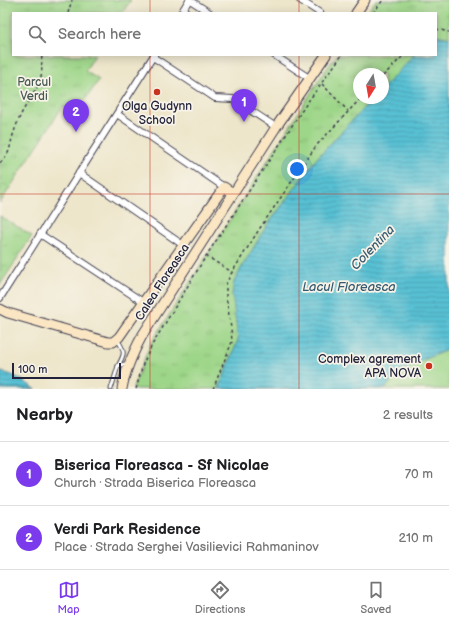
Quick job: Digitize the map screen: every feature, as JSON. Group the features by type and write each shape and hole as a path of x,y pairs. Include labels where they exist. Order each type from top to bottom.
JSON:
{"main road":[{"path":"357,12 365,0"},
{"name":"Calea Floreasca","path":"122,389 129,362 142,336 276,127 325,56"},
{"path":"224,187 232,195"},
{"name":"Calea Floreasca","path":"116,340 224,187"},
{"path":"218,195 232,195"},
{"path":"0,308 8,313 108,342 113,342 116,340"}],"street":[{"path":"182,12 189,0 208,12"},
{"path":"300,0 318,12"},
{"path":"1,296 154,56 215,98 233,99 276,127"},
{"path":"276,56 309,78"},
{"path":"117,114 224,187"},
{"path":"79,173 183,245"},
{"path":"40,234 143,302"}],"lane":[{"path":"111,389 118,366 124,355 123,348 116,340"},
{"path":"118,366 129,362"}],"path":[{"path":"68,12 72,0"},
{"path":"374,12 383,0"},
{"path":"437,29 446,30 449,32"},
{"path":"0,162 7,156 18,122 26,105 36,91 41,78 42,56"},
{"path":"136,389 143,364 152,345 206,256 307,102 341,56"},
{"path":"389,70 403,56"},
{"path":"321,84 348,111"},
{"path":"212,389 232,342 226,296 226,284 232,272 316,146 355,104"},
{"path":"206,256 232,272"}],"green space":[{"name":"Parcul Verdi","path":"0,0 131,0 123,12 12,12 12,56 94,56 85,71 99,80 75,114 63,106 0,203"},
{"path":"376,0 449,0 449,38 437,35 437,12 368,12"},
{"path":"336,56 413,56 389,82 389,68 353,68 353,104 367,104 318,157 266,227 234,282 238,340 219,389 133,389 150,345 323,74"},
{"path":"0,216 32,236 0,285"},
{"name":"Complex agrement APA NOVA","path":"449,349 449,389 385,389 397,373"}],"water":[{"name":"Lacul Floreasca","path":"437,35 449,38 449,349 397,373 385,389 219,389 238,340 232,294 234,282 266,227 318,157 367,104 389,104 389,82 413,56 437,56"},
{"path":"0,372 14,376 35,389 0,389"}],"place":[{"name":"Olga Gudynn School","path":"157,92"},
{"name":"Biserica Floreasca - Sf Nicolae","path":"244,122"},
{"name":"Verdi Park Residence","path":"76,132"},
{"name":"Complex agrement APA NOVA","path":"429,366"}],"water label":[{"name":"Colentina","path":"372,247"}]}
